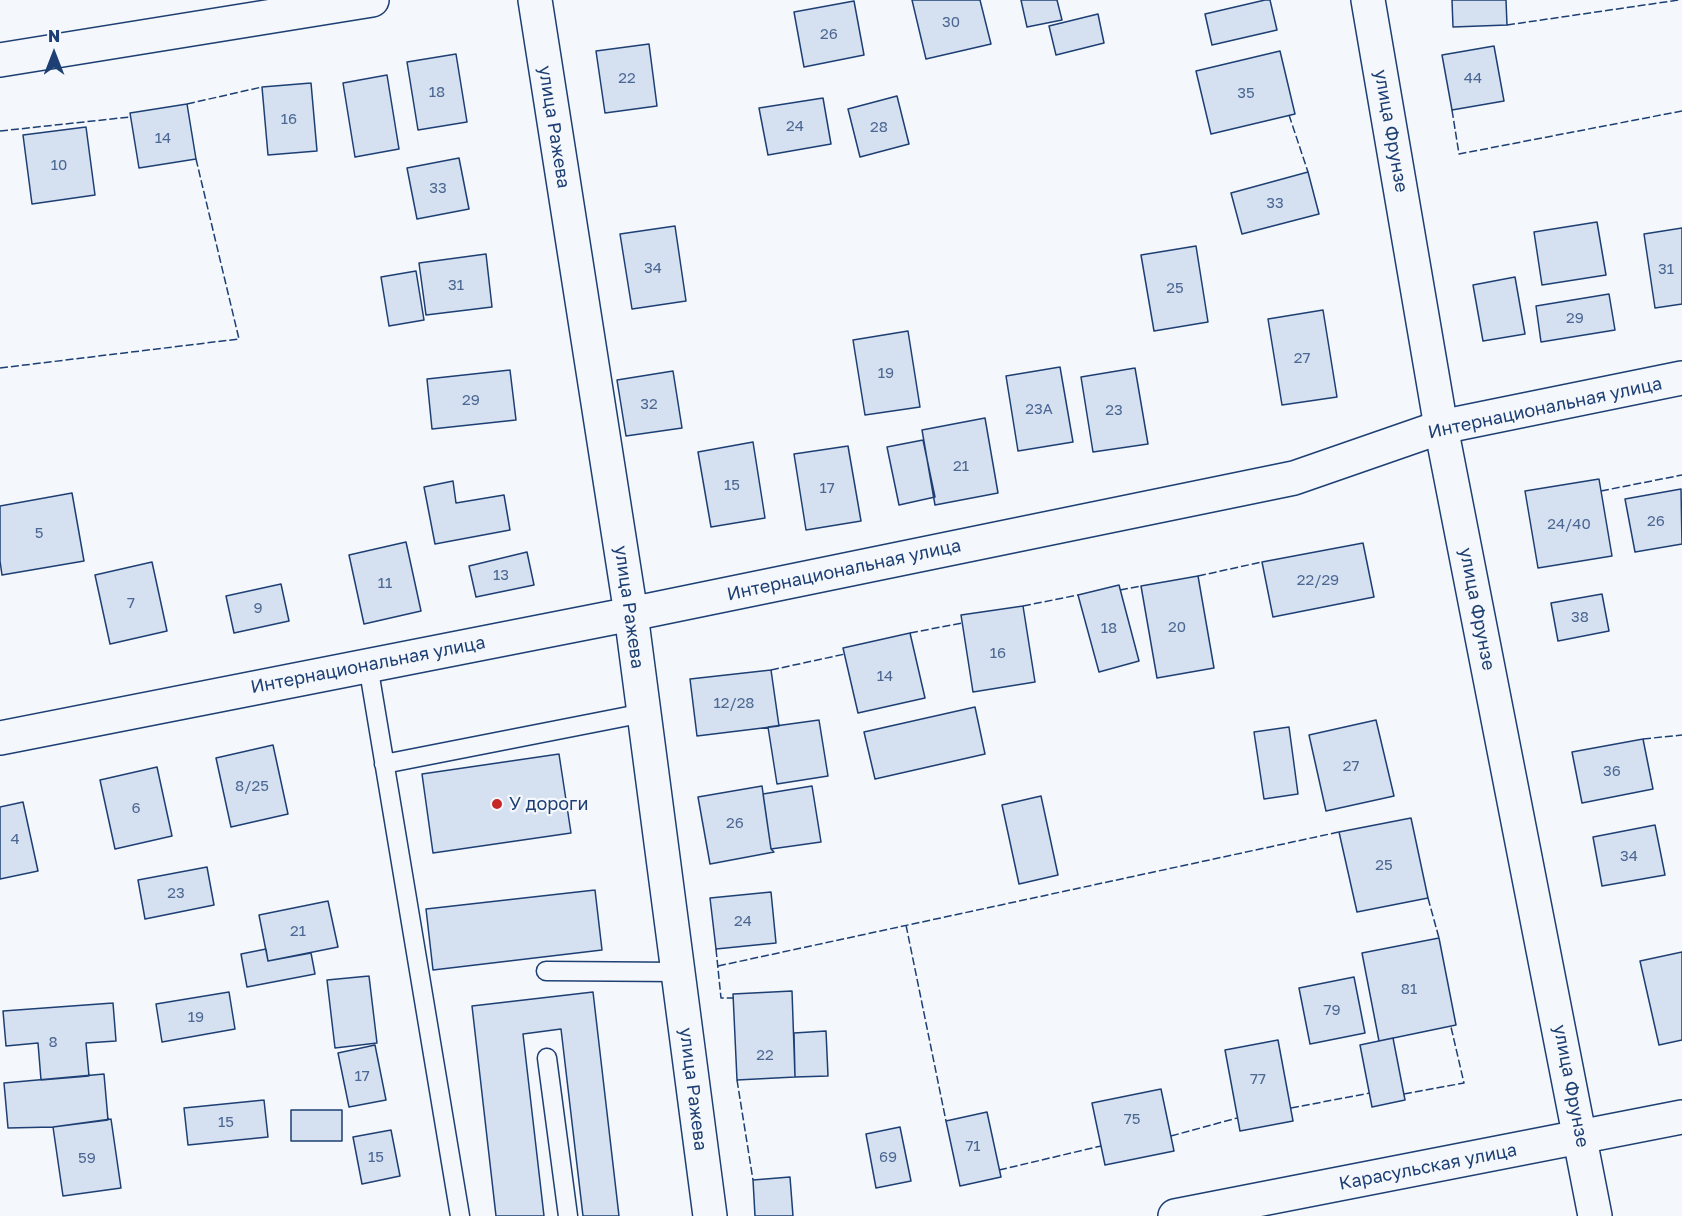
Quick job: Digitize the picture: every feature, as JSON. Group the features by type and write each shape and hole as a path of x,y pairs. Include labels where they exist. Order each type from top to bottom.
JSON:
{"street":[{"path":"0,60 372,0"},
{"name":"улица Ражева","path":"535,0 631,614 710,1216"},
{"name":"улица Фрунзе","path":"1368,0 1441,427 1595,1216"},
{"name":"Интернациональная улица","path":"0,738 631,614 1294,478 1441,427 1682,378"},
{"name":"Карасульская улица","path":"1174,1216 1682,1117"}],"lane":[{"path":"368,665 460,1216"},
{"path":"384,764 644,713"},
{"path":"546,971 678,972"},
{"path":"547,1058 568,1216"}],"building":[{"path":"912,0 980,0 991,44 926,59"},
{"path":"1021,0 1057,0 1062,20 1027,27"},
{"path":"1270,0 1277,30 1212,45 1205,14"},
{"path":"1452,0 1506,0 1507,25 1453,27"},
{"path":"854,1 864,55 804,67 794,12"},
{"path":"1098,14 1104,43 1056,55 1049,26"},
{"path":"649,44 657,106 605,113 596,51"},
{"path":"1494,46 1504,101 1452,110 1442,55"},
{"path":"1280,51 1295,114 1211,134 1196,71"},
{"path":"456,54 467,122 418,130 407,62"},
{"path":"387,75 399,149 355,157 343,83"},
{"path":"311,83 317,151 268,155 262,87"},
{"path":"897,96 909,144 860,157 848,109"},
{"path":"823,98 831,144 768,155 759,108"},
{"path":"187,104 196,159 139,168 130,113"},
{"path":"86,127 95,195 32,204 23,135"},
{"path":"459,158 469,209 417,219 407,168"},
{"path":"1308,172 1319,214 1242,234 1231,193"},
{"path":"1597,222 1606,275 1542,285 1534,232"},
{"path":"675,226 686,301 632,309 620,234"},
{"path":"1682,228 1682,304 1655,308 1644,234"},
{"path":"1196,246 1208,322 1154,331 1141,255"},
{"path":"486,254 492,307 426,315 419,263"},
{"path":"416,271 424,320 389,326 381,277"},
{"path":"1515,277 1525,334 1483,341 1473,285"},
{"path":"1609,294 1615,330 1541,342 1536,306"},
{"path":"1323,310 1337,397 1282,405 1268,319"},
{"path":"908,331 920,407 865,415 853,340"},
{"path":"1060,367 1073,442 1018,451 1006,376"},
{"path":"1135,368 1148,444 1093,452 1081,377"},
{"path":"510,370 516,420 432,429 427,379"},
{"path":"673,371 682,428 626,436 617,380"},
{"path":"985,418 998,493 935,505 922,430"},
{"path":"923,440 935,497 899,505 887,447"},
{"path":"753,442 765,518 711,527 698,452"},
{"path":"848,446 861,521 806,530 794,454"},
{"path":"1599,479 1612,556 1538,568 1525,491"},
{"path":"453,481 456,503 504,495 510,530 435,544 424,487"},
{"path":"1681,489 1682,544 1635,552 1625,499"},
{"path":"72,493 84,561 2,575 0,506"},
{"path":"406,542 421,611 364,624 349,555"},
{"path":"1363,543 1374,597 1273,617 1262,562"},
{"path":"527,552 534,585 476,597 469,566"},
{"path":"152,562 167,631 110,644 95,575"},
{"path":"1198,576 1214,668 1157,678 1141,586"},
{"path":"281,584 289,621 234,633 226,596"},
{"path":"1119,585 1139,661 1099,672 1078,595"},
{"path":"1602,594 1609,631 1558,641 1551,603"},
{"path":"1023,606 1035,682 973,692 961,615"},
{"path":"910,633 925,698 858,713 843,648"},
{"path":"771,670 779,726 697,736 690,679"},
{"path":"975,707 985,754 875,779 864,732"},
{"path":"819,720 828,776 777,784 768,727"},
{"path":"1376,720 1394,796 1326,811 1309,735"},
{"path":"1289,727 1298,794 1264,799 1254,732"},
{"path":"1643,739 1653,789 1582,803 1572,752"},
{"path":"273,745 288,814 231,827 216,758"},
{"name":"У дороги","path":"559,754 571,833 433,853 422,774"},
{"path":"157,767 172,836 115,849 100,780"},
{"path":"762,786 771,849 774,852 710,864 698,797"},
{"path":"812,786 821,842 771,849 763,794"},
{"path":"1041,796 1058,875 1019,884 1002,805"},
{"path":"23,802 38,871 0,879 0,807"},
{"path":"1411,818 1428,898 1357,912 1339,832"},
{"path":"1655,825 1665,875 1602,886 1593,837"},
{"path":"207,867 214,905 145,919 138,880"},
{"path":"595,890 602,950 433,970 426,909"},
{"path":"771,892 776,943 716,949 710,898"},
{"path":"328,901 338,947 268,961 259,915"},
{"path":"1439,938 1456,1025 1379,1041 1362,953"},
{"path":"266,949 268,961 311,953 315,974 247,987 241,954"},
{"path":"1682,952 1682,1040 1659,1045 1640,961"},
{"path":"369,976 377,1043 335,1048 327,980"},
{"path":"1354,977 1365,1033 1310,1044 1299,988"},
{"path":"792,991 795,1077 737,1080 733,994"},
{"path":"229,992 235,1029 162,1042 156,1004"},
{"path":"593,992 619,1216 583,1216 561,1029 523,1034 544,1216 496,1216 472,1006"},
{"path":"113,1003 116,1041 86,1043 89,1076 41,1080 38,1043 6,1046 3,1011"},
{"path":"826,1031 828,1076 795,1077 794,1033"},
{"path":"1393,1038 1405,1100 1372,1107 1360,1045"},
{"path":"1278,1040 1293,1121 1240,1131 1225,1050"},
{"path":"375,1045 386,1100 349,1107 338,1053"},
{"path":"104,1074 108,1120 53,1127 8,1128 4,1083"},
{"path":"1161,1089 1174,1151 1105,1165 1092,1103"},
{"path":"264,1100 268,1137 188,1145 184,1108"},
{"path":"291,1110 342,1110 342,1141 291,1141"},
{"path":"987,1112 1001,1177 960,1186 946,1121"},
{"path":"111,1119 121,1188 63,1196 53,1127"},
{"path":"900,1127 911,1181 876,1188 866,1134"},
{"path":"391,1130 400,1176 362,1184 353,1137"},
{"path":"790,1177 793,1216 755,1216 753,1180"}],"fence":[{"path":"1507,25 1679,0"},
{"path":"187,104 262,87"},
{"path":"1452,110 1459,154 1682,111"},
{"path":"1289,115 1308,172"},
{"path":"0,131 130,117"},
{"path":"0,368 239,339 196,159"},
{"path":"1601,491 1682,475"},
{"path":"1198,576 1262,562"},
{"path":"1120,590 1141,586"},
{"path":"1023,606 1078,595"},
{"path":"910,633 962,623"},
{"path":"771,670 845,654"},
{"path":"1643,739 1682,735"},
{"path":"718,966 1339,832"},
{"path":"1428,898 1439,938"},
{"path":"906,925 946,1121"},
{"path":"716,949 721,998 734,998"},
{"path":"1404,1094 1464,1083 1451,1027"},
{"path":"737,1080 753,1180"},
{"path":"1291,1108 1370,1093"},
{"path":"1171,1136 1237,1118"},
{"path":"999,1170 1101,1146"}],"place":[{"name":"У дороги","path":"497,804"}]}
